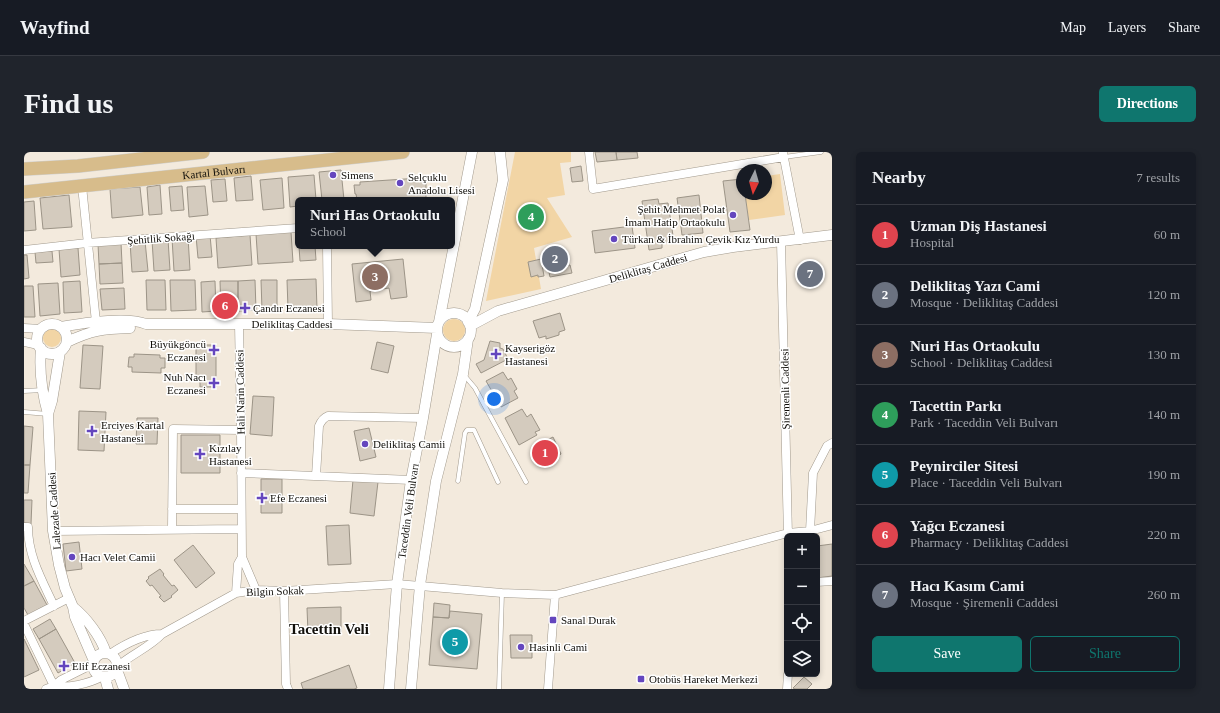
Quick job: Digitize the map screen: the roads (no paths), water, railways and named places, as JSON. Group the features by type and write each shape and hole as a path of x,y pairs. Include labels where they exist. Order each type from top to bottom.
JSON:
{"main road":[{"name":"Kartal Bulvarı","path":"24,170 78,166 203,152"},
{"name":"Kartal Bulvarı","path":"24,192 404,152"}],"street":[{"name":"Taceddin Veli Bulvarı","path":"456,217 472,152"},
{"path":"469,324 474,309 503,180 500,152"},
{"path":"589,152 593,189 783,154 800,240"},
{"path":"82,186 96,322"},
{"name":"Şehitlik Sokağı","path":"24,250 87,243 295,228"},
{"name":"Deliklitaş Caddesi","path":"469,324 498,311 697,254 733,247 832,235"},
{"name":"Şiremenli Caddesi","path":"781,242 788,533"},
{"path":"327,249 328,324"},
{"name":"Taceddin Veli Bulvarı","path":"389,689 397,584 411,480 423,418 451,249"},
{"path":"454,313 462,315 469,324 471,330 466,342 458,347 449,346 442,342 438,328 445,315 454,313"},
{"name":"Deliklitaş Caddesi","path":"60,327 96,322 141,322 146,324 328,324 438,328"},
{"path":"24,342 40,347 44,351 52,354 60,352 63,349 67,342 66,333 60,327 52,324 44,326 38,337 40,347"},
{"name":"Deliklitaş Caddesi","path":"67,342 88,332 141,327 146,324"},
{"name":"Hali Narin Caddesi","path":"239,324 242,557 256,590"},
{"path":"24,328 41,329"},
{"name":"Taceddin Veli Bulvarı","path":"411,689 420,585 436,481 463,374 468,339"},
{"name":"Lalezade Caddesi","path":"40,347 40,364 44,400 48,414 53,531 60,572 71,602 74,617 93,662"},
{"name":"Lalezade Caddesi","path":"48,414 52,401 60,352"},
{"path":"316,476 319,426 325,417 423,418"},
{"path":"172,529 173,429 241,430"},
{"path":"810,531 813,473 828,446 832,443"},
{"path":"241,473 411,480"},
{"path":"172,509 241,509"},
{"name":"Bilgin Sokak","path":"795,533 832,525"},
{"path":"24,527 28,527 26,539 35,566 54,606"},
{"path":"53,531 241,529"},
{"name":"Bilgin Sokak","path":"117,668 126,659 157,639 162,634 236,593 256,590 284,591 397,584 502,593 555,595 784,535"},
{"name":"Hali Narin Caddesi","path":"236,593 238,564 242,557"},
{"path":"820,582 832,581"},
{"path":"284,591 286,684 288,689"},
{"path":"548,689 555,595"},
{"path":"24,621 54,606 71,602"},
{"name":"Lalezade Caddesi","path":"71,602 83,614 108,653"},
{"path":"24,624 50,688"},
{"name":"Bilgin Sokak","path":"108,653 152,634 162,634"},
{"path":"50,688 93,662 98,655 108,653 116,658 117,668 124,689"},
{"path":"93,662 95,672 103,677 108,689"},
{"path":"50,688 62,687 112,676 117,668"},
{"path":"787,689 788,677"}],"lane":[{"path":"783,154 821,152"},
{"path":"463,374 475,388 526,482"},
{"path":"24,390 43,390"},
{"path":"24,412 48,414"},
{"path":"458,481 465,433 467,430 471,429 474,430 498,482"},
{"path":"499,689 502,593"}],"place":[{"name":"Simens","path":"333,175"},
{"name":"Selçuklu Anadolu Lisesi","path":"400,183"},
{"name":"Şehit Mehmet Polat İmam Hatip Ortaokulu","path":"733,215"},
{"name":"Tacettin Parkı","path":"531,217"},
{"name":"Türkan & İbrahim Çevik Kız Yurdu","path":"614,239"},
{"name":"Deliklitaş Yazı Cami","path":"555,259"},
{"name":"Hacı Kasım Cami","path":"810,274"},
{"name":"Nuri Has Ortaokulu","path":"375,277"},
{"name":"Yağcı Eczanesi","path":"225,306"},
{"name":"Çandır Eczanesi","path":"245,308"},
{"name":"Büyükgöncü Eczanesi","path":"214,350"},
{"name":"Kayserigöz Hastanesi","path":"496,354"},
{"name":"Nuh Nacı Eczanesi","path":"214,383"},
{"name":"Erciyes Kartal Hastanesi","path":"92,431"},
{"name":"Deliklitaş Camii","path":"365,444"},
{"name":"Uzman Diş Hastanesi","path":"545,453"},
{"name":"Kızılay Hastanesi","path":"200,454"},
{"name":"Efe Eczanesi","path":"262,498"},
{"name":"Hacı Velet Camii","path":"72,557"},
{"name":"Sanal Durak","path":"553,620"},
{"name":"Peynirciler Sitesi","path":"455,642"},
{"name":"Hasinli Cami","path":"521,647"},
{"name":"Elif Eczanesi","path":"64,666"},
{"name":"Otobüs Hareket Merkezi","path":"641,679"}],"district":[{"name":"Tacettin Veli","path":"329,629"}]}
